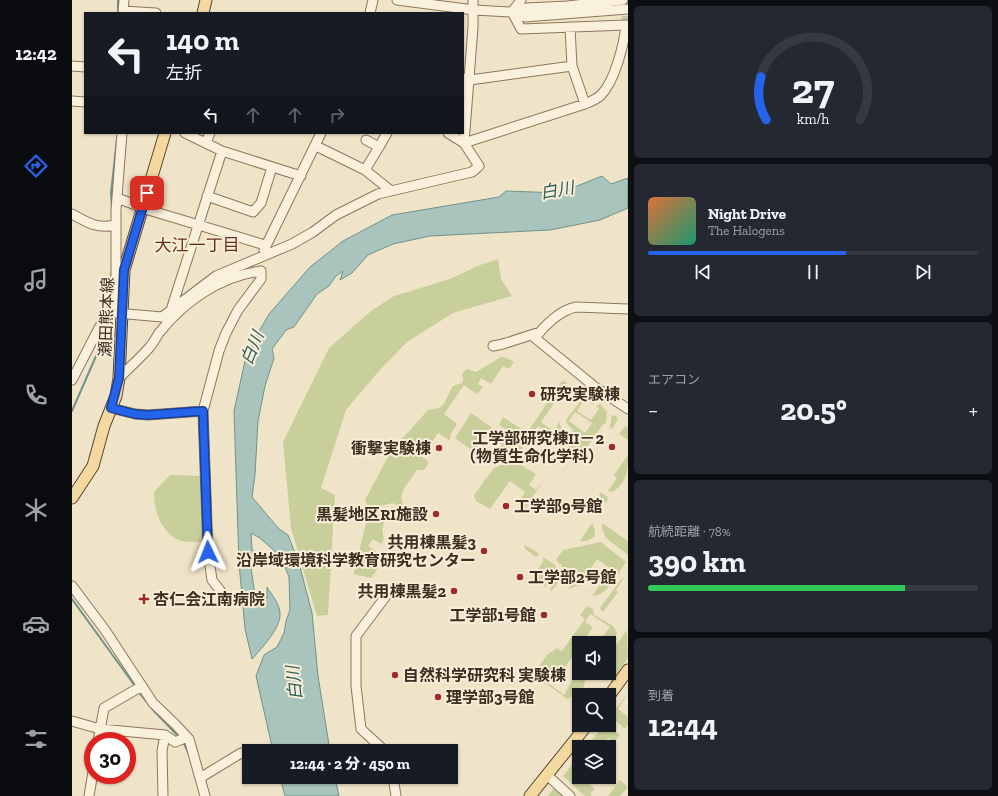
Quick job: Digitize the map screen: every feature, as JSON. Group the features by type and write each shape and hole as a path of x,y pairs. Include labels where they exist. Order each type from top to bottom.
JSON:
{"main road":[{"path":"203,12 206,0"},
{"name":"瀬田熊本線","path":"72,498 93,466 119,378 124,270 166,134"},
{"path":"615,688 628,670"},
{"path":"530,796 581,732"}],"street":[{"path":"123,12 124,0"},
{"path":"370,12 373,0"},
{"path":"398,0 474,10 512,12 525,17 628,9"},
{"path":"464,143 466,79 474,10 473,0"},
{"path":"512,12 521,0"},
{"path":"512,12 526,8 567,6 623,0"},
{"path":"464,143 585,104 600,96 608,86 625,37 626,25 521,29 512,12"},
{"path":"570,27 572,66 585,104"},
{"path":"72,66 84,67"},
{"path":"466,79 572,66"},
{"path":"72,101 84,102"},
{"path":"122,134 116,225 116,313 162,317 216,276 292,244 313,232 336,215 390,190 472,172 479,166 464,143 450,134"},
{"path":"187,134 222,151 301,176"},
{"path":"206,143 210,134"},
{"path":"262,257 265,245 301,176 321,134"},
{"path":"365,170 386,134"},
{"path":"366,140 379,147"},
{"path":"316,146 365,170 390,190"},
{"path":"171,310 222,151"},
{"path":"207,196 253,212 261,203 272,167"},
{"path":"118,198 143,208 265,245"},
{"path":"72,214 93,225 104,228 116,225"},
{"path":"119,378 151,346 159,333 186,304 202,293 233,277 241,274 261,271 261,279 238,310 226,333 219,351 203,411 208,552 212,580 222,593"},
{"path":"626,404 595,387 535,338 568,308 628,309"},
{"path":"72,380 100,326"},
{"path":"493,346 540,332"},
{"path":"111,408 135,414 148,415 203,411"},
{"path":"72,586 105,630 153,703 187,737 205,796"},
{"path":"377,744 361,729 356,686 356,636 386,596"},
{"path":"100,732 104,708 142,686"},
{"path":"72,721 100,729 165,735 175,742 187,737"},
{"path":"163,796 162,751 165,735"},
{"path":"200,778 241,753"},
{"path":"547,775 570,796"},
{"path":"89,796 91,784"},
{"path":"394,784 396,796"}],"green space":[{"path":"498,259 501,279 512,296 453,313 407,342 378,372 346,410 321,488 335,495 328,615 317,616 291,528 283,442 329,348 371,311 394,296 450,279 480,265"},
{"path":"501,357 507,358 514,362 509,369 503,366 491,384 481,378 478,384 483,387 477,394 464,385 444,414 457,424 450,435 450,441 438,433 422,457 429,462 424,470 417,470 403,492 402,501 404,506 402,509 393,503 380,506 376,510 378,512 375,516 379,519 382,516 385,519 382,530 384,539 381,544 373,539 368,546 376,551 373,556 368,554 365,559 379,567 371,578 353,574 369,511 365,500 391,451 428,410 439,408 443,405 453,386 462,383 462,374 467,369 476,372"},
{"path":"565,381 567,383 563,389 568,392 563,399 559,396 541,422 553,431 560,422 560,426 566,431 563,434 558,434 551,443 548,440 552,435 538,426 520,452 534,462 532,465 515,454 515,451 561,382"},
{"path":"585,395 593,400 594,405 585,399 577,411 591,420 599,409 596,406 600,404 607,412 606,424 604,423 583,453 574,456 558,479 572,458 567,454 567,442 573,430 567,424 566,420","holes":["575,412 592,423 585,433 569,421"]},
{"path":"471,413 494,429 490,436 486,434 474,452 455,438"},
{"path":"612,415 616,416 618,419 612,429 610,427"},
{"path":"503,417 521,429 516,436 499,425"},
{"path":"625,426 628,427 628,440 619,434"},
{"path":"498,432 511,440 510,449 508,452 490,463 502,445 494,439"},
{"path":"628,455 628,466 624,480 617,489 612,492 608,491 617,478 614,475"},
{"path":"513,460 536,474 529,485 536,490 544,480 526,507 529,509 528,511 517,504 525,492 510,481 490,509 476,501 474,495 494,468"},
{"path":"170,475 204,476 206,542 188,542 178,540 162,525 155,506 154,492"},
{"path":"600,492 608,497 607,503 593,499 596,496 599,498"},
{"path":"592,523 595,530 594,537 587,541 580,541"},
{"path":"602,523 628,541 628,555 606,538 602,529"},
{"path":"601,542 626,562 612,584 603,593 592,596 611,569 597,559 579,585 568,589 571,585 561,578 552,591 550,590 563,567 556,560 563,550"},
{"path":"524,545 537,552 539,555 536,557 525,549"},
{"path":"543,557 555,565 557,570 545,587 532,578 543,562"},
{"path":"626,575 616,590 618,592 603,612 600,608"},
{"path":"587,606 593,609 594,615 613,626 617,633 615,636 603,636 610,627 590,614 585,622 593,627 587,636 573,636 585,619 580,615"},
{"path":"627,630 628,658 616,676 616,645"},
{"path":"572,637 572,657 556,680 550,676 547,682 564,695 572,680 585,680 585,683 583,688 572,688 572,696 567,699 548,685 532,676 547,655 557,648 562,651"},
{"path":"628,693 618,709 628,717 628,725 625,729 616,721 616,708"},
{"path":"598,732 616,732 620,735 616,740 608,738 606,740 592,740"},
{"path":"572,765 572,784 589,784 595,789 590,794 592,796 585,796 563,776"},
{"path":"620,780 628,787 620,796 608,796"},
{"path":"556,785 568,796 548,796"}],"water":[{"name":"白川","path":"602,176 611,184 628,178 628,208 600,220 550,230 430,236 393,244 368,255 352,273 340,280 343,271 336,276 329,286 317,294 294,327 286,330 272,349 274,358 265,386 258,421 255,475 252,497 279,529 288,535 299,563 312,613 318,676 329,744 271,744 256,676 264,655 277,647 284,633 290,610 289,577 281,557 260,538 251,533 252,549 256,555 251,568 255,595 267,598 267,587 280,611 279,620 274,632 252,659 245,629 239,563 234,411 247,352 269,314 310,267 343,241 392,215 499,197 506,191 560,193"},
{"path":"282,784 336,784 339,796 285,796"}],"waterway":[{"path":"118,0 118,12"},
{"path":"112,208 111,193 117,139"},
{"path":"72,411 110,324 112,264"},
{"path":"72,599 135,686"},
{"path":"138,691 155,712 179,737"},
{"path":"183,742 189,754"}],"tunnel":[{"path":"626,25 627,0"}],"place":[{"name":"研究実験棟","path":"532,394"},
{"name":"工学部研究棟II－2 （物質生命化学科）","path":"612,447"},
{"name":"衝撃実験棟","path":"439,448"},
{"name":"工学部9号館","path":"506,506"},
{"name":"黒髪地区RI施設","path":"436,514"},
{"name":"共用棟黒髪3 沿岸域環境科学教育研究センター","path":"484,551"},
{"name":"工学部2号館","path":"520,577"},
{"name":"共用棟黒髪2","path":"454,591"},
{"name":"杏仁会江南病院","path":"144,599"},
{"name":"工学部1号館","path":"544,615"},
{"name":"自然科学研究科 実験棟","path":"395,675"},
{"name":"理学部3号館","path":"438,697"}],"district":[{"name":"大江一丁目","path":"197,245"}],"route":[{"path":"147,193 124,270 119,378 116,396 111,408 135,414 148,415 203,411 208,552"}]}
